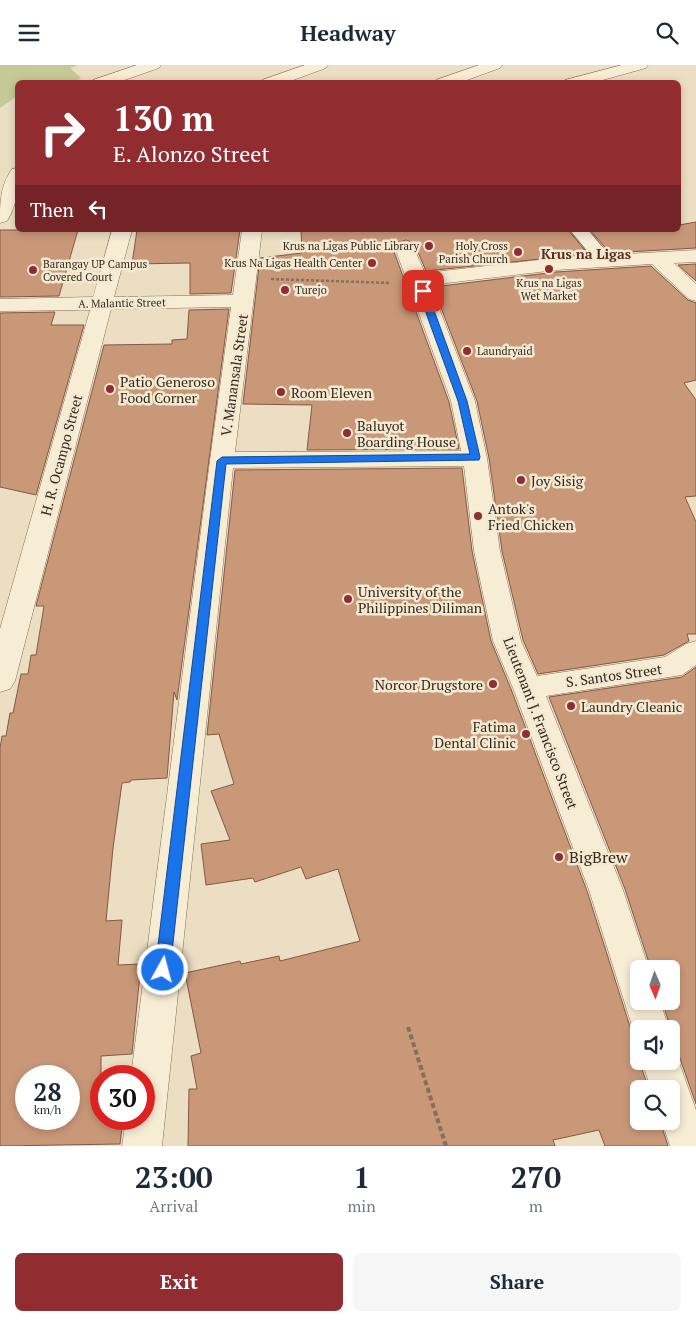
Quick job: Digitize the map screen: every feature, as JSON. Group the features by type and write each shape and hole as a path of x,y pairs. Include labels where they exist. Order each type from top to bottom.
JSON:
{"street":[{"path":"108,80 153,65"},
{"path":"277,80 320,65"},
{"path":"451,80 494,65"},
{"path":"582,80 640,65"},
{"path":"0,217 15,180"},
{"name":"H. R. Ocampo Street","path":"0,681 121,232"},
{"name":"V. Manansala Street","path":"142,1146 222,461 246,289 252,232"},
{"path":"581,232 604,260"},
{"name":"Lieutenant J. Francisco Street","path":"405,248 463,401 475,457 487,551 507,641 528,688 606,890 630,964"},
{"path":"418,280 604,260 696,256"},
{"path":"657,258 696,295"},
{"name":"A. Malantic Street","path":"0,305 102,303 246,289"},
{"path":"222,461 475,457"},
{"name":"S. Santos Street","path":"528,688 672,667 696,651"},
{"path":"680,1119 690,1146"}],"path":[{"path":"246,289 393,283 418,280"},
{"path":"408,1027 446,1146"}],"green space":[{"path":"0,65 78,65 70,68 81,78 78,80 15,80 15,97 0,108"}],"building":[{"path":"696,222 696,248 610,253 592,232 681,232 681,225"},
{"name":"Barangay UP Campus Covered Court","path":"0,230 15,230 15,232 77,232 59,296 0,297"},
{"path":"137,232 240,232 231,293 190,294 190,263 132,264"},
{"path":"301,232 570,232 588,254 426,271 414,243 406,240 396,243 393,249 449,402 459,449 307,450 312,405 243,404 260,258 302,253"},
{"path":"696,264 696,281 678,265"},
{"path":"651,266 688,300 696,303 696,380 684,383 696,400 696,496 685,497 696,522 696,634 687,634 689,641 664,655 538,674 523,640 502,551 489,458 477,401 433,287 556,272"},
{"path":"229,309 177,700 174,692 167,778 131,780 130,782 122,783 113,848 106,921 122,920 118,965 141,964 132,1054 101,1056 101,1065 90,1065 90,1130 122,1130 120,1144 0,1146 0,748 2,736 6,736 10,713 13,713 21,674 28,674 31,655 36,655 44,606 36,606 104,345 172,344 172,340 187,339 189,310"},
{"path":"55,312 51,325 84,325 36,495 0,487 0,313"},
{"path":"462,468 472,551 491,641 587,891 630,1027 630,1070 642,1070 646,1080 630,1080 630,1130 663,1130 668,1146 605,1146 599,1130 553,1140 555,1146 188,1146 189,1089 197,1089 191,1056 201,1053 185,973 240,961 241,964 279,956 280,961 360,941 338,869 306,879 301,867 255,882 253,878 206,885 201,844 230,840 211,791 234,784 219,734 207,735 235,470"},
{"path":"696,667 696,1104 680,1058 680,1020 668,1020 665,1010 680,1010 680,960 648,960 625,889 549,697 682,677"}],"place":[{"name":"Krus na Ligas Public Library","path":"429,246"},
{"name":"Holy Cross Parish Church","path":"518,252"},
{"name":"Krus Na Ligas Health Center","path":"372,263"},
{"name":"Krus na Ligas Wet Market","path":"549,269"},
{"name":"Barangay UP Campus Covered Court","path":"33,270"},
{"name":"Turejo","path":"285,290"},
{"name":"Laundryaid","path":"467,351"},
{"name":"Patio Generoso Food Corner","path":"110,389"},
{"name":"Room Eleven","path":"281,392"},
{"name":"Baluyot Boarding House","path":"347,433"},
{"name":"Joy Sisig","path":"521,480"},
{"name":"Antok's Fried Chicken","path":"478,516"},
{"name":"University of the Philippines Diliman","path":"348,599"},
{"name":"Norcor Drugstore","path":"493,684"},
{"name":"Laundry Cleanic","path":"571,706"},
{"name":"Fatima Dental Clinic","path":"526,734"},
{"name":"BigBrew","path":"559,857"}],"district":[{"name":"Krus na Ligas","path":"586,253"}],"route":[{"path":"163,970 222,461 475,457 463,401 423,291"}]}
